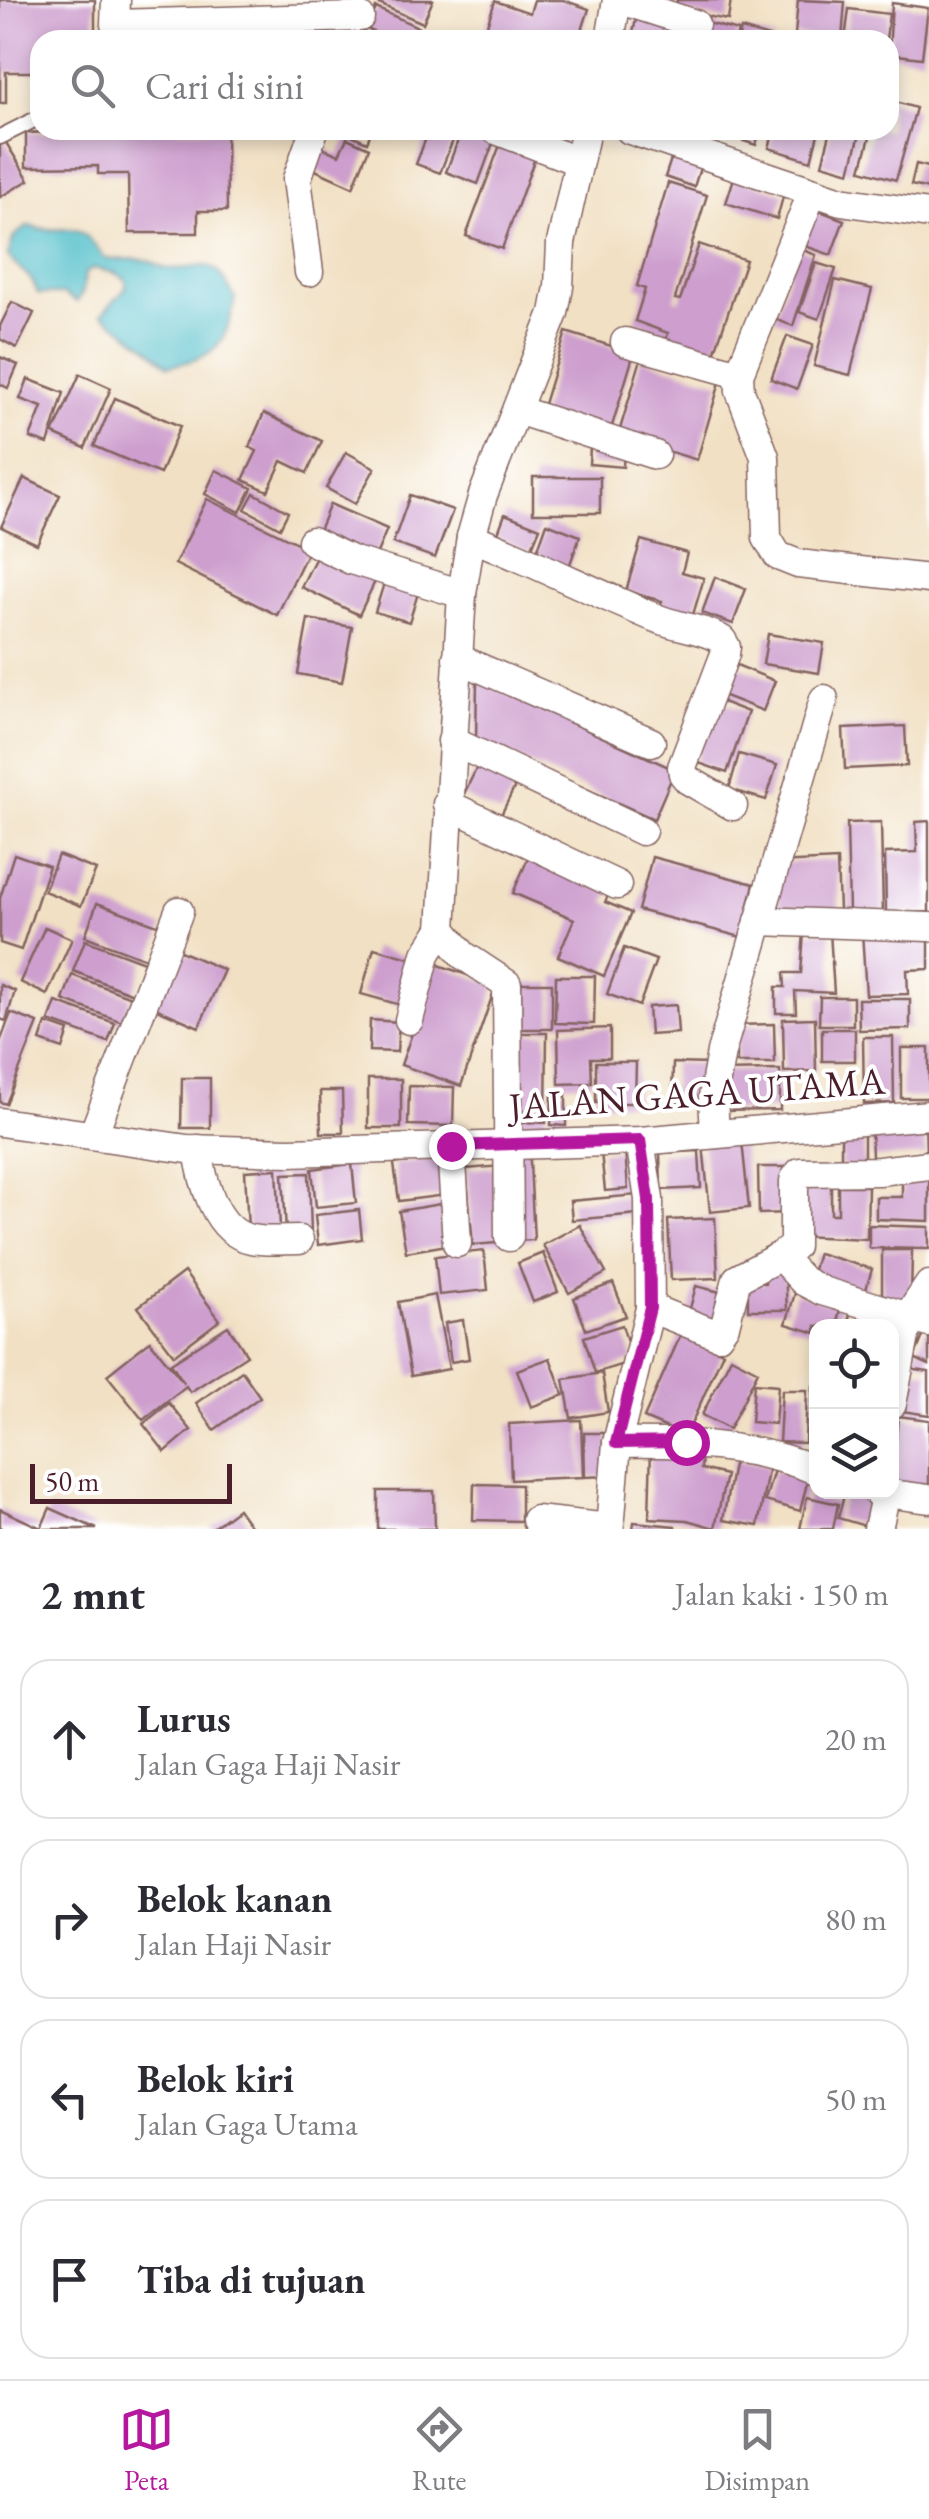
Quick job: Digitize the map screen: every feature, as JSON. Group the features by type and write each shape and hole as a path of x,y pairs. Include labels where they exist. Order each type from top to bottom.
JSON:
{"street":[{"path":"612,30 619,0 694,24"},
{"path":"115,21 359,19"},
{"path":"308,272 297,179 311,140"},
{"path":"522,140 577,161"},
{"path":"409,1020 426,954 442,929 462,594 471,537 483,495 554,314 561,243 583,140"},
{"path":"659,140 841,201 929,214"},
{"path":"812,193 739,374 740,391 765,457 767,538 772,550 798,564 929,579"},
{"path":"625,342 739,374"},
{"path":"517,410 655,456"},
{"path":"471,537 540,564 604,597 722,640 725,654 688,750 683,774 733,806"},
{"path":"312,541 351,560 462,594"},
{"path":"458,658 651,742"},
{"path":"715,1134 713,1097 721,1052 824,698"},
{"path":"452,742 642,831"},
{"path":"448,804 617,884"},
{"path":"93,1135 179,910"},
{"path":"759,921 929,927"},
{"path":"442,929 463,955 507,984 509,1237"},
{"name":"JALAN GAGA UTAMA","path":"0,1122 198,1149 290,1152 640,1140 929,1115"},
{"path":"536,1520 610,1529 616,1443 650,1308 649,1199 640,1140"},
{"path":"451,1146 457,1244"},
{"path":"198,1149 201,1173 229,1227 249,1238 299,1240"},
{"path":"650,1308 718,1334 725,1326 737,1278 794,1246 794,1186 800,1172 879,1172 929,1165"},
{"path":"780,1256 803,1281 822,1292 919,1319"},
{"path":"899,1382 929,1285"},
{"path":"616,1443 686,1442 742,1448 809,1468"},
{"path":"899,1495 929,1499"},
{"path":"878,1529 883,1499"}],"lane":[{"path":"0,137 30,122"}],"water":[{"path":"28,226 77,230 106,259 142,259 169,269 214,269 235,298 223,338 197,359 168,366 102,314 126,288 126,280 115,273 93,268 85,273 77,302 63,294 38,294 8,255 14,236"}],"building":[{"path":"0,0 95,0 95,30 30,30 30,72 6,72 6,103 0,103"},
{"path":"380,0 433,0 423,23 379,4"},
{"path":"534,0 563,0 589,9 582,30 485,30 495,1 530,13"},
{"path":"677,0 731,0 728,20 676,11"},
{"path":"798,0 845,2 843,30 795,30"},
{"path":"892,3 928,8 922,58 899,55 899,30 890,30"},
{"path":"376,8 418,27 417,30 367,29"},
{"path":"849,9 889,14 887,30 846,30"},
{"path":"637,15 683,23 682,30 634,30"},
{"path":"700,21 734,30 698,30"},
{"path":"329,23 329,30 288,30 288,24"},
{"path":"899,103 916,108 896,180 861,170 869,140 899,140"},
{"path":"26,133 30,133 30,140 226,140 227,211 198,211 198,233 129,233 128,174 98,174 98,166 26,167"},
{"path":"346,140 369,148 353,187 311,168 320,147 339,155"},
{"path":"425,140 453,140 440,173 416,164"},
{"path":"458,140 494,140 478,184 446,172"},
{"path":"771,140 816,140 811,161 769,148"},
{"path":"828,140 858,140 850,172 822,164"},
{"path":"5,141 29,180 0,197 0,144"},
{"path":"501,142 536,155 502,249 466,236"},
{"path":"672,156 701,165 694,187 665,177"},
{"path":"916,164 929,167 929,189 911,185"},
{"path":"734,178 784,193 777,219 726,203"},
{"path":"668,183 707,195 675,299 680,300 699,244 746,260 713,357 666,341 668,333 635,321 645,289 637,286"},
{"path":"812,208 844,220 831,255 799,244"},
{"path":"798,248 816,255 793,326 774,319"},
{"path":"816,263 836,269 819,319 799,312"},
{"path":"835,280 872,289 850,375 814,366"},
{"path":"12,302 34,313 17,348 0,339 0,326"},
{"path":"566,332 634,353 609,436 541,414"},
{"path":"787,336 813,345 797,389 771,379"},
{"path":"0,357 18,365 8,388 0,384"},
{"path":"641,359 720,382 697,460 618,436"},
{"path":"80,374 111,388 85,448 53,434"},
{"path":"28,379 64,393 48,444 30,438 42,407 20,399"},
{"path":"115,398 180,426 160,474 94,446"},
{"path":"264,413 322,441 307,473 282,461 268,491 243,480 257,451 249,447"},
{"path":"590,447 624,449 623,467 589,464"},
{"path":"346,452 375,468 355,504 326,488"},
{"path":"216,470 252,488 240,512 205,494"},
{"path":"533,477 600,477 600,513 533,513"},
{"path":"24,478 60,495 37,544 1,527"},
{"path":"254,493 288,512 280,528 245,509"},
{"path":"410,495 453,510 435,558 393,543"},
{"path":"207,499 309,549 277,615 175,564"},
{"path":"330,504 387,529 372,565 315,540"},
{"path":"505,514 540,528 530,552 496,538"},
{"path":"547,523 580,536 569,567 536,554"},
{"path":"641,540 687,553 682,572 704,578 692,618 659,608 662,601 626,591"},
{"path":"321,547 378,575 359,615 301,587"},
{"path":"715,577 746,589 733,624 702,613"},
{"path":"385,580 419,590 409,622 375,612"},
{"path":"308,619 352,627 342,682 298,674"},
{"path":"768,634 824,643 819,673 763,664"},
{"path":"732,663 775,681 763,711 720,694"},
{"path":"477,680 675,770 654,819 476,740"},
{"path":"717,700 748,712 727,773 696,762"},
{"path":"905,726 907,766 845,769 843,729"},
{"path":"739,754 777,765 766,800 729,789"},
{"path":"480,761 518,780 501,815 463,796"},
{"path":"929,821 929,912 886,913 885,853 917,852 916,822"},
{"path":"881,822 883,913 849,913 847,823"},
{"path":"532,849 613,885 605,902 631,913 604,976 558,956 574,919 513,893"},
{"path":"14,854 49,866 21,950 0,943 0,898"},
{"path":"58,855 96,870 81,906 44,891"},
{"path":"652,857 754,884 741,937 638,910"},
{"path":"837,860 839,910 779,913 777,863"},
{"path":"97,903 163,927 151,961 85,936"},
{"path":"45,927 72,939 47,995 20,982"},
{"path":"929,931 929,969 907,970 908,994 866,995 862,932"},
{"path":"804,932 830,932 834,993 795,991 796,1013 776,1013 776,987 785,987 784,973 801,973"},
{"path":"85,940 144,962 133,994 73,971"},
{"path":"173,948 224,970 199,1027 148,1005"},
{"path":"374,948 417,960 404,1006 361,994"},
{"path":"624,948 656,960 639,1006 607,994"},
{"path":"436,964 496,985 461,1086 401,1065"},
{"path":"72,975 131,997 122,1022 63,1000"},
{"path":"556,976 595,976 594,1024 555,1023"},
{"path":"521,983 552,983 552,1029 521,1029"},
{"path":"0,985 15,991 6,1021 0,1019"},
{"path":"820,997 853,997 853,1025 819,1025"},
{"path":"858,999 910,999 910,1029 859,1030"},
{"path":"56,1002 115,1023 108,1042 49,1021"},
{"path":"676,1005 678,1033 650,1035 648,1007"},
{"path":"11,1013 38,1023 6,1104 0,1102 0,1042"},
{"path":"815,1018 816,1071 784,1072 783,1019"},
{"path":"370,1020 399,1022 397,1052 369,1051"},
{"path":"46,1023 69,1031 63,1049 40,1041"},
{"path":"774,1024 775,1063 737,1063 737,1025"},
{"path":"610,1028 610,1058 591,1058 592,1083 559,1084 558,1030"},
{"path":"822,1029 855,1029 855,1061 822,1061"},
{"path":"520,1033 547,1033 546,1123 520,1122"},
{"path":"863,1037 893,1037 894,1103 864,1104"},
{"path":"901,1048 929,1048 929,1098 901,1098"},
{"path":"596,1062 636,1062 635,1103 596,1103"},
{"path":"673,1063 710,1064 709,1104 672,1103"},
{"path":"780,1070 780,1110 720,1111 720,1071"},
{"path":"182,1078 210,1078 210,1128 181,1128"},
{"path":"368,1079 401,1079 401,1128 368,1128"},
{"path":"409,1086 454,1087 453,1126 408,1125"},
{"path":"320,1091 342,1091 343,1133 321,1133"},
{"path":"552,1091 566,1092 566,1126 551,1125"},
{"path":"925,1123 926,1155 872,1158 871,1125"},
{"path":"841,1129 864,1129 864,1167 841,1167"},
{"path":"742,1141 749,1208 710,1212 703,1145"},
{"path":"529,1143 534,1240 513,1241 508,1145"},
{"path":"625,1150 628,1189 605,1191 601,1152"},
{"path":"699,1151 701,1188 661,1190 660,1153"},
{"path":"441,1157 446,1195 399,1201 394,1164"},
{"path":"352,1164 356,1203 316,1207 312,1169"},
{"path":"502,1166 509,1242 473,1245 466,1169"},
{"path":"758,1167 789,1167 790,1213 759,1214"},
{"path":"277,1169 280,1227 248,1229 245,1171"},
{"path":"309,1173 311,1232 286,1233 283,1174"},
{"path":"902,1174 929,1174 929,1221 876,1219 876,1197 902,1197"},
{"path":"801,1179 831,1179 831,1214 838,1214 838,1186 868,1186 867,1239 797,1236"},
{"path":"637,1195 638,1214 572,1220 570,1201"},
{"path":"446,1203 453,1244 406,1252 399,1211"},
{"path":"359,1210 362,1239 318,1245 315,1215"},
{"path":"715,1218 718,1278 671,1280 668,1220"},
{"path":"580,1225 606,1273 569,1293 543,1245"},
{"path":"869,1225 929,1227 929,1249 869,1248"},
{"path":"882,1250 912,1250 911,1304 882,1304"},
{"path":"484,1251 488,1290 439,1295 435,1256"},
{"path":"543,1253 558,1292 533,1302 518,1263"},
{"path":"818,1253 872,1269 864,1296 810,1280"},
{"path":"766,1269 785,1270 787,1310 748,1310 748,1282 765,1283"},
{"path":"184,1272 220,1320 174,1355 138,1307"},
{"path":"613,1283 626,1316 586,1330 574,1298"},
{"path":"696,1286 724,1293 715,1324 688,1316"},
{"path":"795,1293 841,1306 838,1319 809,1319 809,1331 786,1324"},
{"path":"435,1295 449,1369 411,1376 398,1302"},
{"path":"851,1310 886,1319 849,1319"},
{"path":"463,1320 469,1359 451,1362 445,1323"},
{"path":"622,1325 633,1361 595,1373 584,1337"},
{"path":"228,1326 247,1355 190,1392 186,1386 143,1420 107,1375 150,1341 184,1383 171,1363"},
{"path":"926,1329 929,1330 929,1365 914,1358"},
{"path":"681,1334 723,1352 686,1436 644,1418"},
{"path":"731,1357 758,1371 729,1429 702,1415"},
{"path":"550,1358 564,1395 531,1407 517,1370"},
{"path":"902,1368 929,1372 929,1415 899,1411"},
{"path":"242,1371 260,1397 214,1430 196,1403"},
{"path":"602,1373 608,1412 571,1418 564,1379"},
{"path":"754,1383 778,1385 775,1424 751,1422"},
{"path":"782,1390 807,1390 805,1443 779,1442"},
{"path":"169,1403 191,1430 165,1452 143,1424"},
{"path":"899,1416 929,1420 929,1495 899,1491"},
{"path":"581,1420 583,1477 511,1480 509,1424"},
{"path":"584,1433 608,1433 609,1476 585,1477"},
{"path":"651,1447 702,1449 701,1469 726,1475 715,1528 687,1520 649,1518"},
{"path":"734,1459 769,1465 758,1526 723,1520"},
{"path":"774,1470 808,1479 800,1511 765,1501"},
{"path":"474,1484 521,1485 521,1521 473,1520"},
{"path":"378,1491 434,1491 435,1529 378,1529"},
{"path":"807,1497 838,1504 833,1529 800,1529"},
{"path":"843,1499 879,1501 872,1528 838,1518"},
{"path":"50,1508 97,1529 0,1529 0,1509 41,1528"},
{"path":"238,1509 252,1529 211,1529"},
{"path":"634,1522 675,1526 675,1529 633,1529"}],"route":[{"path":"451,1146 640,1140 649,1199 650,1308 616,1443 686,1442"}]}
